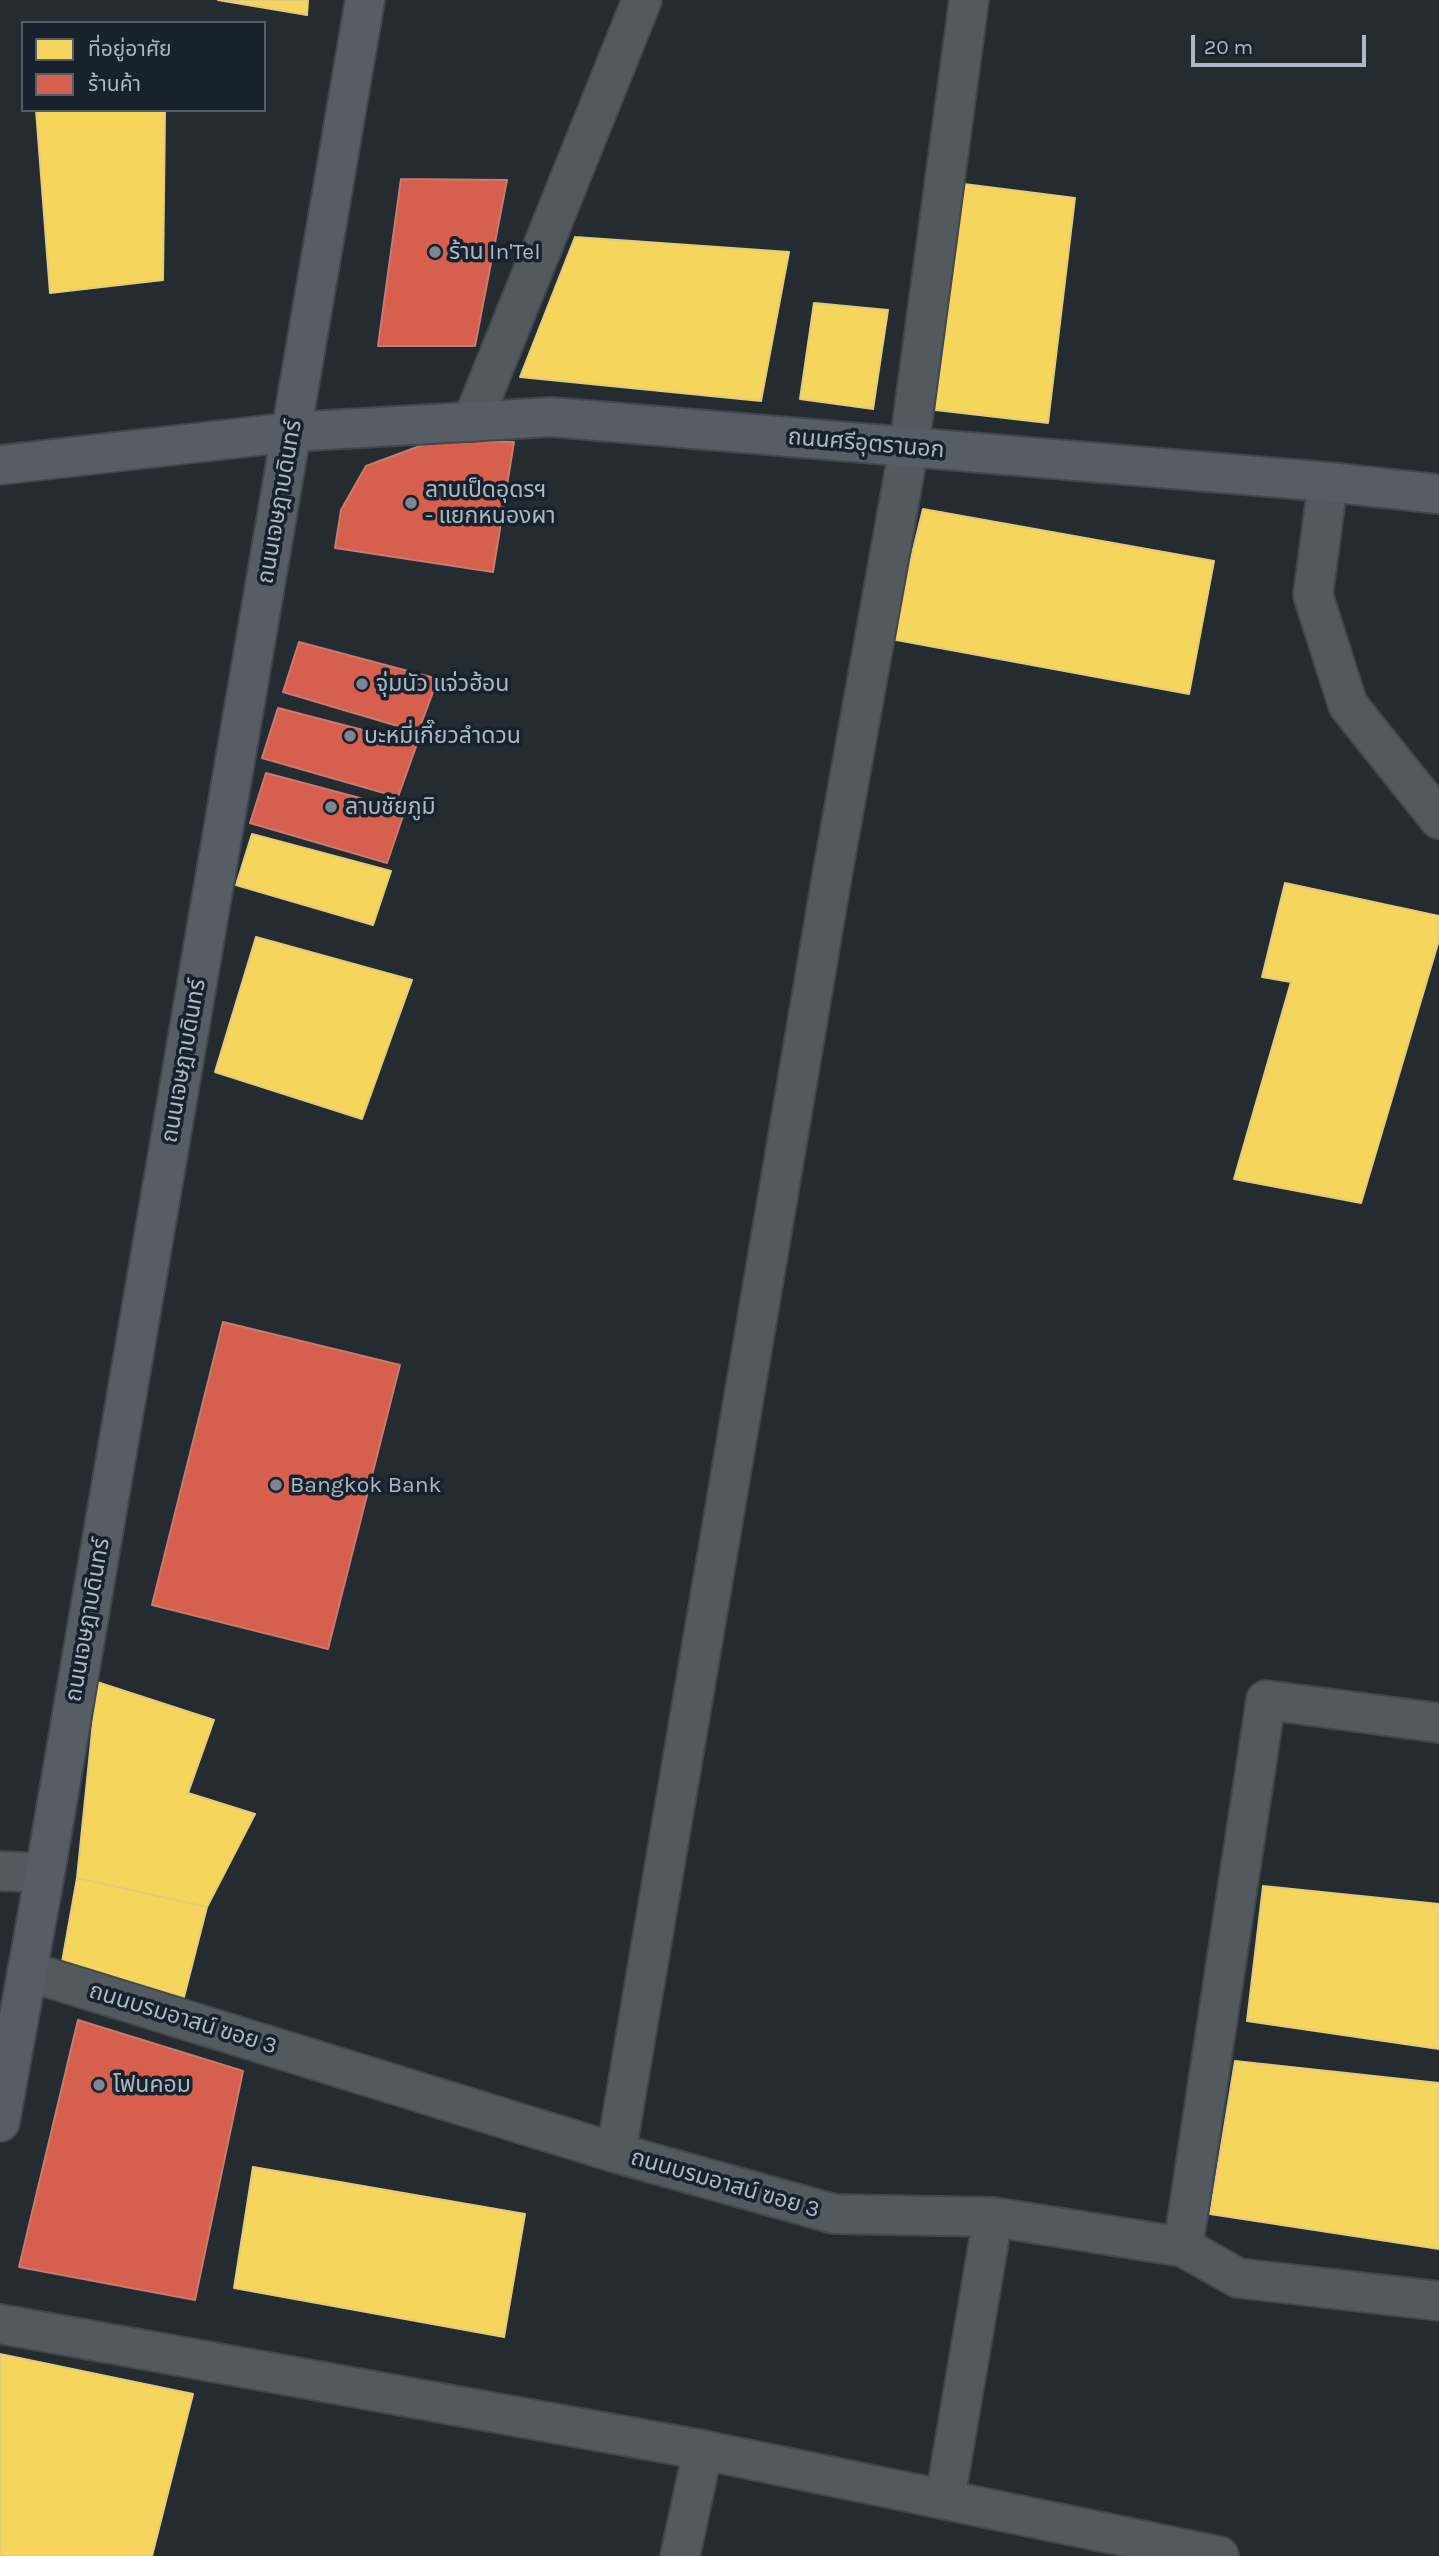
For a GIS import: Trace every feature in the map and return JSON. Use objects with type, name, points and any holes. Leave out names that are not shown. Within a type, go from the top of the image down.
[{"type":"street","name":"ถนนเจษฎาบดินทร์","points":[[0,2122],[45,1873],[365,0]]},
{"type":"street","points":[[472,422],[642,0]]},
{"type":"street","points":[[616,2152],[832,870],[909,447],[969,0]]},
{"type":"street","name":"ถนนศรีอุตรานอก","points":[[0,465],[292,432],[551,417],[1328,482],[1439,495]]},
{"type":"street","points":[[1328,482],[1313,595],[1348,705],[1439,819]]},
{"type":"street","points":[[1183,2247],[1266,1700],[1439,1723]]},
{"type":"street","points":[[0,1871],[45,1873]]},
{"type":"street","name":"ถนนบรมอาสน์ ฃอย 3","points":[[27,1971],[616,2152],[834,2214],[993,2217],[1183,2247],[1238,2278],[1439,2301]]},
{"type":"street","points":[[945,2499],[993,2217]]},
{"type":"street","points":[[0,2323],[702,2450],[1219,2556]]},
{"type":"street","points":[[680,2556],[702,2450]]},
{"type":"building: ที่อยู่อาศัย","points":[[218,0],[308,0],[307,15]]},
{"type":"building: ที่อยู่อาศัย","points":[[36,112],[165,112],[163,280],[50,293]]},
{"type":"building: ที่อยู่อาศัย","points":[[956,183],[1075,198],[1048,423],[927,409]]},
{"type":"building: ที่อยู่อาศัย","points":[[575,237],[789,252],[761,401],[520,377]]},
{"type":"building: ที่อยู่อาศัย","points":[[814,303],[888,310],[873,409],[800,399]]},
{"type":"building: ที่อยู่อาศัย","points":[[923,509],[1214,561],[1189,694],[891,639]]},
{"type":"building: ที่อยู่อาศัย","points":[[252,834],[391,871],[373,925],[236,885]]},
{"type":"building: ที่อยู่อาศัย","points":[[1285,883],[1439,916],[1439,940],[1361,1203],[1234,1179],[1291,982],[1262,977]]},
{"type":"building: ที่อยู่อาศัย","points":[[256,937],[412,980],[362,1119],[215,1072]]},
{"type":"building: ที่อยู่อาศัย","points":[[97,1682],[214,1720],[188,1793],[255,1814],[207,1907],[77,1878]]},
{"type":"building: ที่อยู่อาศัย","points":[[77,1878],[207,1907],[184,1997],[62,1962]]},
{"type":"building: ที่อยู่อาศัย","points":[[1263,1886],[1439,1904],[1439,2049],[1247,2021]]},
{"type":"building: ที่อยู่อาศัย","points":[[1235,2061],[1439,2083],[1439,2249],[1210,2214]]},
{"type":"building: ที่อยู่อาศัย","points":[[253,2167],[525,2214],[504,2337],[234,2288]]},
{"type":"building: ที่อยู่อาศัย","points":[[0,2354],[193,2394],[152,2556],[0,2556]]},
{"type":"building: ร้านค้า","points":[[401,179],[507,180],[475,346],[378,346]]},
{"type":"building: ร้านค้า","points":[[436,440],[514,442],[493,572],[335,548],[341,510],[366,466]]},
{"type":"building: ร้านค้า","points":[[299,642],[438,679],[418,732],[283,692]]},
{"type":"building: ร้านค้า","points":[[278,708],[417,744],[398,797],[262,758]]},
{"type":"building: ร้านค้า","points":[[266,773],[405,810],[387,863],[250,823]]},
{"type":"building: ร้านค้า","name":"Bangkok Bank","points":[[223,1322],[400,1365],[328,1649],[152,1605]]},
{"type":"building: ร้านค้า","points":[[78,2020],[243,2071],[195,2300],[19,2267]]},
{"type":"place","name":"ร้าน In'Tel","points":[[435,252]]},
{"type":"place","name":"ลาบเป็ดอุดรฯ - แยกหนองผา","points":[[411,503]]},
{"type":"place","name":"จุ่มนัว แจ่วฮ้อน","points":[[362,684]]},
{"type":"place","name":"บะหมี่เกี๊ยวลำดวน","points":[[350,736]]},
{"type":"place","name":"ลาบชัยภูมิ","points":[[331,807]]},
{"type":"place","name":"Bangkok Bank","points":[[276,1485]]},
{"type":"place","name":"โฟนคอม","points":[[99,2085]]}]
